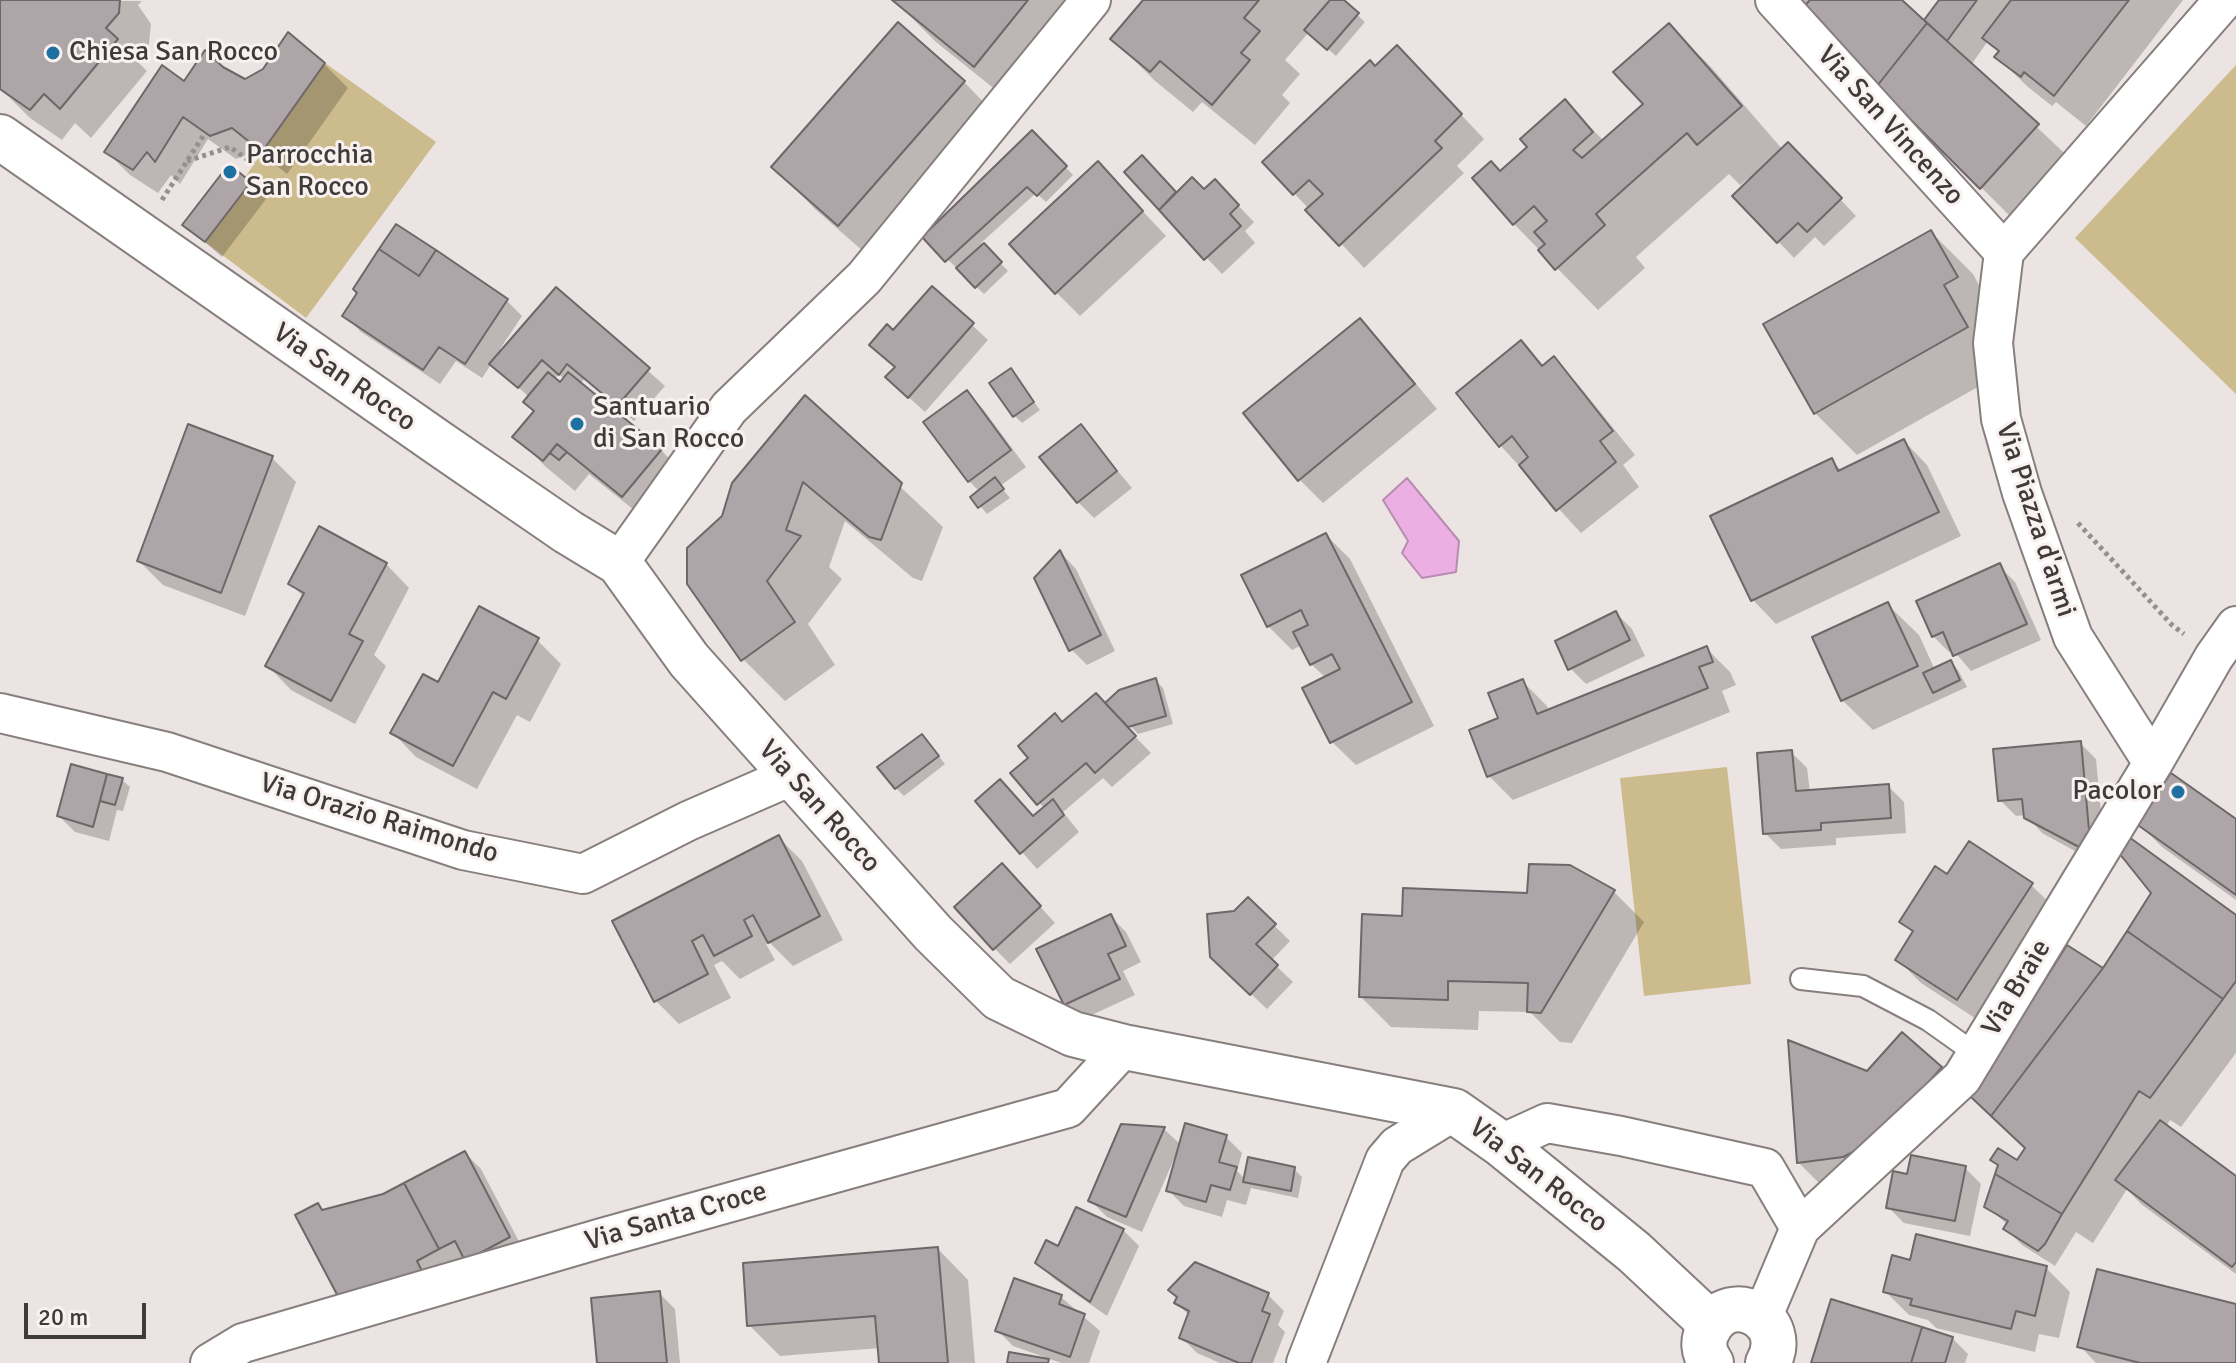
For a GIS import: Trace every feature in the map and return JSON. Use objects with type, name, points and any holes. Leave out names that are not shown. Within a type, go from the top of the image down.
[{"type":"street","points":[[619,563],[729,408],[864,278],[1091,0]]},
{"type":"street","name":"Via San Vincenzo","points":[[1775,0],[2004,252]]},
{"type":"street","points":[[2004,252],[2224,0]]},
{"type":"street","name":"Via San Rocco","points":[[0,137],[555,523],[619,563],[689,660],[933,933],[999,998],[1073,1034],[1124,1047],[1454,1111],[1501,1144],[1634,1252],[1711,1343]]},
{"type":"street","name":"Via Piazza d'armi","points":[[2004,252],[1993,343],[2001,419],[2022,493],[2073,637],[2153,763]]},
{"type":"street","name":"Via Braie","points":[[1762,1318],[1800,1228],[1962,1078],[2214,657],[2236,626]]},
{"type":"street","name":"Via Orazio Raimondo","points":[[0,713],[167,752],[463,850],[583,874],[688,821],[791,776]]},
{"type":"street","name":"Via Santa Croce","points":[[210,1363],[243,1343],[602,1238],[1068,1108],[1124,1047]]},
{"type":"street","points":[[1306,1363],[1385,1160],[1397,1146],[1454,1111]]},
{"type":"street","points":[[1501,1144],[1547,1123],[1765,1168],[1800,1228]]},
{"type":"street","points":[[1711,1343],[1724,1312],[1737,1309],[1751,1311],[1771,1328],[1774,1341],[1768,1363]]},
{"type":"lane","points":[[1801,979],[1863,986],[1928,1020],[1976,1054]]},
{"type":"path","points":[[139,234],[205,133]]},
{"type":"path","points":[[187,161],[230,147],[254,164]]},
{"type":"path","points":[[2071,516],[2172,625]]},
{"type":"shaded area","points":[[325,63],[436,142],[306,318],[205,242],[251,182],[245,177]]},
{"type":"shaded area","points":[[2236,65],[2236,394],[2075,238]]},
{"type":"shaded area","points":[[1407,478],[1459,541],[1456,572],[1422,578],[1402,553],[1408,541],[1383,500]]},
{"type":"shaded area","points":[[1727,767],[1751,984],[1644,996],[1620,778]]},
{"type":"building","name":"Chiesa San Rocco","points":[[0,0],[120,0],[119,13],[106,28],[118,39],[60,109],[44,94],[30,110],[0,89]]},
{"type":"building","points":[[892,0],[1028,0],[974,67]]},
{"type":"building","points":[[1143,0],[1259,0],[1244,18],[1260,31],[1241,53],[1250,60],[1212,105],[1160,61],[1150,72],[1110,39]]},
{"type":"building","points":[[1330,0],[1344,0],[1359,13],[1327,50],[1304,30]]},
{"type":"building","points":[[1810,0],[1902,0],[1927,23],[1877,86],[1801,10]]},
{"type":"building","points":[[1939,0],[1977,0],[1947,41],[1924,20]]},
{"type":"building","points":[[2011,0],[2129,0],[2054,96],[2024,72],[2021,77],[1994,57],[1999,51],[1982,38]]},
{"type":"building","points":[[898,22],[965,81],[838,226],[771,167]]},
{"type":"building","points":[[1669,23],[1742,106],[1697,145],[1687,133],[1596,214],[1605,225],[1555,270],[1538,250],[1545,244],[1534,232],[1547,221],[1534,206],[1513,225],[1472,178],[1491,161],[1500,171],[1527,147],[1520,139],[1565,99],[1593,132],[1573,150],[1582,158],[1643,104],[1613,72]]},
{"type":"building","points":[[1927,23],[2039,124],[1980,189],[1877,86]]},
{"type":"building","points":[[288,32],[325,63],[262,152],[232,128],[210,136],[183,117],[155,162],[147,152],[133,170],[104,152],[162,65],[184,81],[205,50],[223,67],[245,79],[263,69]]},
{"type":"building","points":[[1397,45],[1462,114],[1435,141],[1442,148],[1339,246],[1305,210],[1323,194],[1309,180],[1293,195],[1262,162],[1370,60],[1375,66]]},
{"type":"building","points":[[1032,130],[1067,166],[1037,196],[1027,187],[945,262],[922,237]]},
{"type":"building","points":[[1788,142],[1842,198],[1807,232],[1798,223],[1777,243],[1732,196]]},
{"type":"building","points":[[1142,155],[1176,192],[1159,210],[1124,172]]},
{"type":"building","points":[[1098,161],[1143,211],[1055,294],[1009,244]]},
{"type":"building","points":[[229,164],[251,182],[205,242],[182,225]]},
{"type":"building","points":[[1192,177],[1204,189],[1215,179],[1239,205],[1230,214],[1241,226],[1204,260],[1159,210]]},
{"type":"building","points":[[396,224],[436,250],[419,276],[379,249]]},
{"type":"building","points":[[1931,230],[1958,277],[1944,285],[1968,327],[1814,414],[1763,324]]},
{"type":"building","points":[[984,243],[1002,262],[975,288],[956,268]]},
{"type":"building","points":[[379,249],[419,276],[436,250],[508,299],[465,364],[439,347],[423,370],[342,316],[357,293],[353,289]]},
{"type":"building","points":[[932,286],[974,323],[908,398],[885,377],[895,367],[869,345],[887,324],[893,330]]},
{"type":"building","points":[[556,287],[650,368],[617,406],[567,364],[559,375],[542,360],[518,388],[489,364]]},
{"type":"building","points":[[1360,318],[1415,384],[1298,481],[1243,413]]},
{"type":"building","points":[[1521,340],[1542,366],[1554,356],[1613,431],[1600,441],[1616,462],[1556,511],[1519,465],[1528,457],[1512,436],[1499,447],[1456,393]]},
{"type":"building","points":[[1011,368],[1034,402],[1013,417],[989,383]]},
{"type":"building","name":"Santuario di San Rocco","points":[[548,372],[560,382],[568,372],[662,449],[622,497],[557,444],[543,461],[512,437],[534,411],[523,402]]},
{"type":"building","points":[[967,390],[1011,450],[968,482],[923,422]]},
{"type":"building","points":[[805,395],[902,483],[881,540],[869,537],[803,482],[786,530],[801,536],[767,581],[795,622],[741,661],[687,584],[687,548],[722,516],[732,483]]},
{"type":"building","points":[[188,424],[273,456],[221,593],[137,561]]},
{"type":"building","points":[[1081,424],[1117,471],[1077,503],[1039,457]]},
{"type":"building","points":[[1904,439],[1939,512],[1751,601],[1710,516],[1832,458],[1838,471]]},
{"type":"building","points":[[557,444],[567,452],[559,460],[550,453]]},
{"type":"building","points":[[995,477],[1004,489],[978,508],[970,497]]},
{"type":"building","points":[[319,526],[387,563],[349,634],[363,641],[331,701],[265,666],[304,593],[288,584]]},
{"type":"building","points":[[1326,533],[1412,702],[1330,743],[1302,688],[1340,669],[1332,654],[1310,665],[1293,632],[1308,625],[1301,610],[1267,627],[1241,575]]},
{"type":"building","points":[[1060,550],[1101,635],[1069,651],[1034,578]]},
{"type":"building","points":[[2000,563],[2027,624],[1953,656],[1943,632],[1932,637],[1916,601]]},
{"type":"building","points":[[1888,602],[1918,666],[1841,701],[1812,637]]},
{"type":"building","points":[[479,606],[539,638],[506,699],[493,692],[453,766],[390,733],[423,674],[438,682]]},
{"type":"building","points":[[1616,611],[1630,640],[1568,670],[1555,641]]},
{"type":"building","points":[[1707,646],[1713,662],[1699,667],[1708,688],[1487,777],[1469,730],[1498,718],[1488,693],[1523,679],[1537,714]]},
{"type":"building","points":[[1951,660],[1960,680],[1933,693],[1923,673]]},
{"type":"building","points":[[1156,678],[1166,716],[1128,727],[1105,703],[1119,690]]},
{"type":"building","points":[[1096,693],[1136,736],[1095,773],[1086,763],[1037,805],[1010,773],[1028,758],[1018,746],[1055,713],[1062,722]]},
{"type":"building","points":[[922,734],[939,756],[895,789],[877,767]]},
{"type":"building","points":[[2081,741],[2089,830],[2079,847],[2024,818],[2022,799],[1998,801],[1993,749]]},
{"type":"building","points":[[1792,750],[1796,791],[1889,784],[1891,818],[1821,823],[1821,830],[1763,834],[1757,753]]},
{"type":"building","points":[[71,764],[107,774],[93,827],[57,816]]},
{"type":"building","points":[[2171,773],[2236,819],[2236,895],[2135,823]]},
{"type":"building","points":[[107,774],[123,778],[115,805],[100,801]]},
{"type":"building","points":[[1000,779],[1033,816],[1053,799],[1064,815],[1020,854],[975,801]]},
{"type":"building","points":[[779,835],[820,916],[768,943],[753,915],[744,920],[752,936],[714,956],[703,935],[692,941],[708,974],[654,1002],[612,921]]},
{"type":"building","points":[[2129,837],[2236,915],[2236,981],[2223,999],[2127,931],[2151,893],[2119,853]]},
{"type":"building","points":[[1969,841],[2033,883],[1957,1000],[1895,960],[1913,931],[1899,922],[1935,866],[1947,874]]},
{"type":"building","points":[[1002,863],[1041,906],[993,950],[954,907]]},
{"type":"building","points":[[1529,864],[1570,865],[1615,890],[1541,1013],[1527,1012],[1528,983],[1448,981],[1448,1000],[1359,997],[1362,914],[1402,916],[1403,888],[1527,893]]},
{"type":"building","points":[[1248,897],[1276,924],[1256,944],[1278,965],[1250,995],[1210,957],[1207,914],[1234,911]]},
{"type":"building","points":[[1111,914],[1126,946],[1108,954],[1120,979],[1064,1005],[1036,949]]},
{"type":"building","points":[[2127,931],[2223,999],[2150,1098],[2139,1091],[2062,1214],[1995,1174],[1998,1165],[1990,1160],[1998,1148],[2017,1160],[2025,1148],[1991,1116],[2103,968]]},
{"type":"building","points":[[2067,945],[2103,968],[1991,1116],[1971,1097]]},
{"type":"building","points":[[1902,1032],[1942,1067],[1877,1140],[1843,1157],[1797,1163],[1788,1040],[1867,1071]]},
{"type":"building","points":[[2160,1120],[2236,1176],[2236,1262],[2232,1267],[2115,1180]]},
{"type":"building","points":[[1185,1123],[1227,1135],[1219,1162],[1237,1167],[1230,1190],[1211,1185],[1206,1202],[1166,1191]]},
{"type":"building","points":[[1121,1124],[1165,1127],[1126,1217],[1088,1201]]},
{"type":"building","points":[[465,1151],[510,1237],[465,1261],[455,1241],[439,1249],[404,1183]]},
{"type":"building","points":[[1911,1155],[1966,1166],[1955,1221],[1886,1208],[1893,1171],[1907,1174]]},
{"type":"building","points":[[1248,1157],[1295,1167],[1291,1191],[1243,1182]]},
{"type":"building","points":[[1995,1174],[2062,1214],[2038,1251],[2003,1229],[2008,1221],[1984,1207]]},
{"type":"building","points":[[404,1183],[439,1249],[417,1261],[426,1279],[341,1302],[295,1215],[318,1203],[322,1210],[383,1194]]},
{"type":"building","points":[[1076,1207],[1124,1229],[1090,1302],[1035,1263],[1046,1240],[1058,1246]]},
{"type":"building","points":[[1916,1234],[2047,1266],[2035,1316],[2016,1311],[2011,1329],[1910,1305],[1912,1299],[1883,1292],[1892,1255],[1910,1260]]},
{"type":"building","points":[[938,1247],[948,1363],[879,1363],[875,1316],[747,1326],[743,1263]]},
{"type":"building","points":[[1195,1262],[1269,1293],[1262,1311],[1270,1314],[1251,1363],[1239,1363],[1179,1338],[1189,1311],[1174,1303],[1177,1297],[1168,1290]]},
{"type":"building","points":[[2097,1269],[2236,1304],[2236,1363],[2140,1363],[2077,1347]]},
{"type":"building","points":[[1014,1278],[1062,1295],[1059,1304],[1085,1314],[1070,1357],[995,1331]]},
{"type":"building","points":[[660,1291],[667,1363],[597,1363],[591,1298]]},
{"type":"building","points":[[1831,1299],[1922,1327],[1911,1363],[1811,1363]]},
{"type":"building","points":[[1922,1327],[1953,1337],[1945,1363],[1911,1363]]},
{"type":"building","points":[[1009,1352],[1049,1359],[1048,1363],[1007,1363]]},
{"type":"place","name":"Chiesa San Rocco","points":[[53,53]]},
{"type":"place","name":"Parrocchia San Rocco","points":[[230,172]]},
{"type":"place","name":"Santuario di San Rocco","points":[[577,424]]},
{"type":"place","name":"Pacolor","points":[[2178,792]]}]
